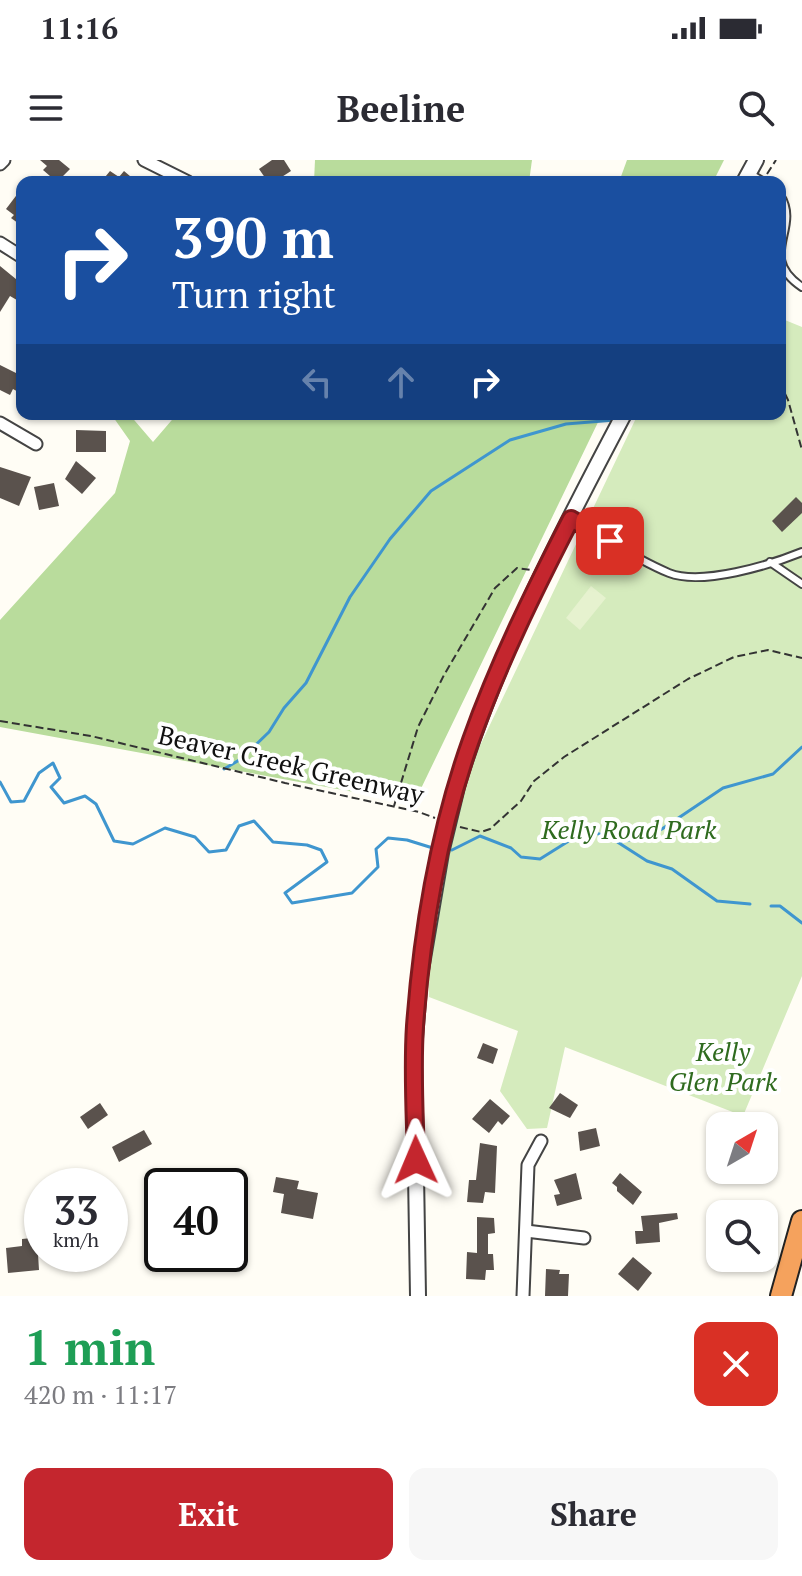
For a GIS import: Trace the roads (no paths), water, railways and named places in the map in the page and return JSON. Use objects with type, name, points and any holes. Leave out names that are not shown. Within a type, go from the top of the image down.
[{"type":"highway","points":[[781,1296],[802,1221]]},
{"type":"street","points":[[144,160],[176,176]]},
{"type":"street","points":[[418,1296],[414,1051],[420,976],[441,853],[458,783],[492,685],[544,572],[621,420]]},
{"type":"street","points":[[0,423],[36,444]]},
{"type":"street","points":[[523,1296],[528,1165],[541,1141]]},
{"type":"street","points":[[526,1231],[584,1238]]},
{"type":"lane","points":[[786,205],[789,210],[786,227]]},
{"type":"lane","points":[[786,272],[802,287]]},
{"type":"lane","points":[[571,519],[672,574],[705,577],[802,552]]},
{"type":"lane","points":[[770,562],[802,584]]},
{"type":"waterway","points":[[224,769],[241,759],[269,732],[284,708],[306,683],[350,597],[390,539],[431,491],[510,440],[566,424],[615,420]]},
{"type":"waterway","points":[[619,842],[648,836],[662,829],[723,788],[773,774],[802,747]]},
{"type":"waterway","points":[[0,782],[11,802],[24,801],[39,773],[53,763],[60,778],[51,787],[64,803],[85,796],[96,804],[114,841],[133,844],[165,828],[195,837],[209,852],[226,850],[239,826],[254,821],[273,842],[307,845],[321,850],[327,862],[285,893],[292,903],[352,893],[378,867],[376,849],[388,838],[436,849]]},
{"type":"waterway","points":[[452,850],[480,836],[511,848],[521,857],[540,859],[590,832],[608,836],[647,861],[672,869],[717,901],[750,904]]},
{"type":"waterway","points":[[771,906],[780,906],[802,923]]},
{"type":"park label","name":"Kelly Road Park","points":[[629,830]]},
{"type":"park label","name":"Kelly Glen Park","points":[[723,1067]]}]
